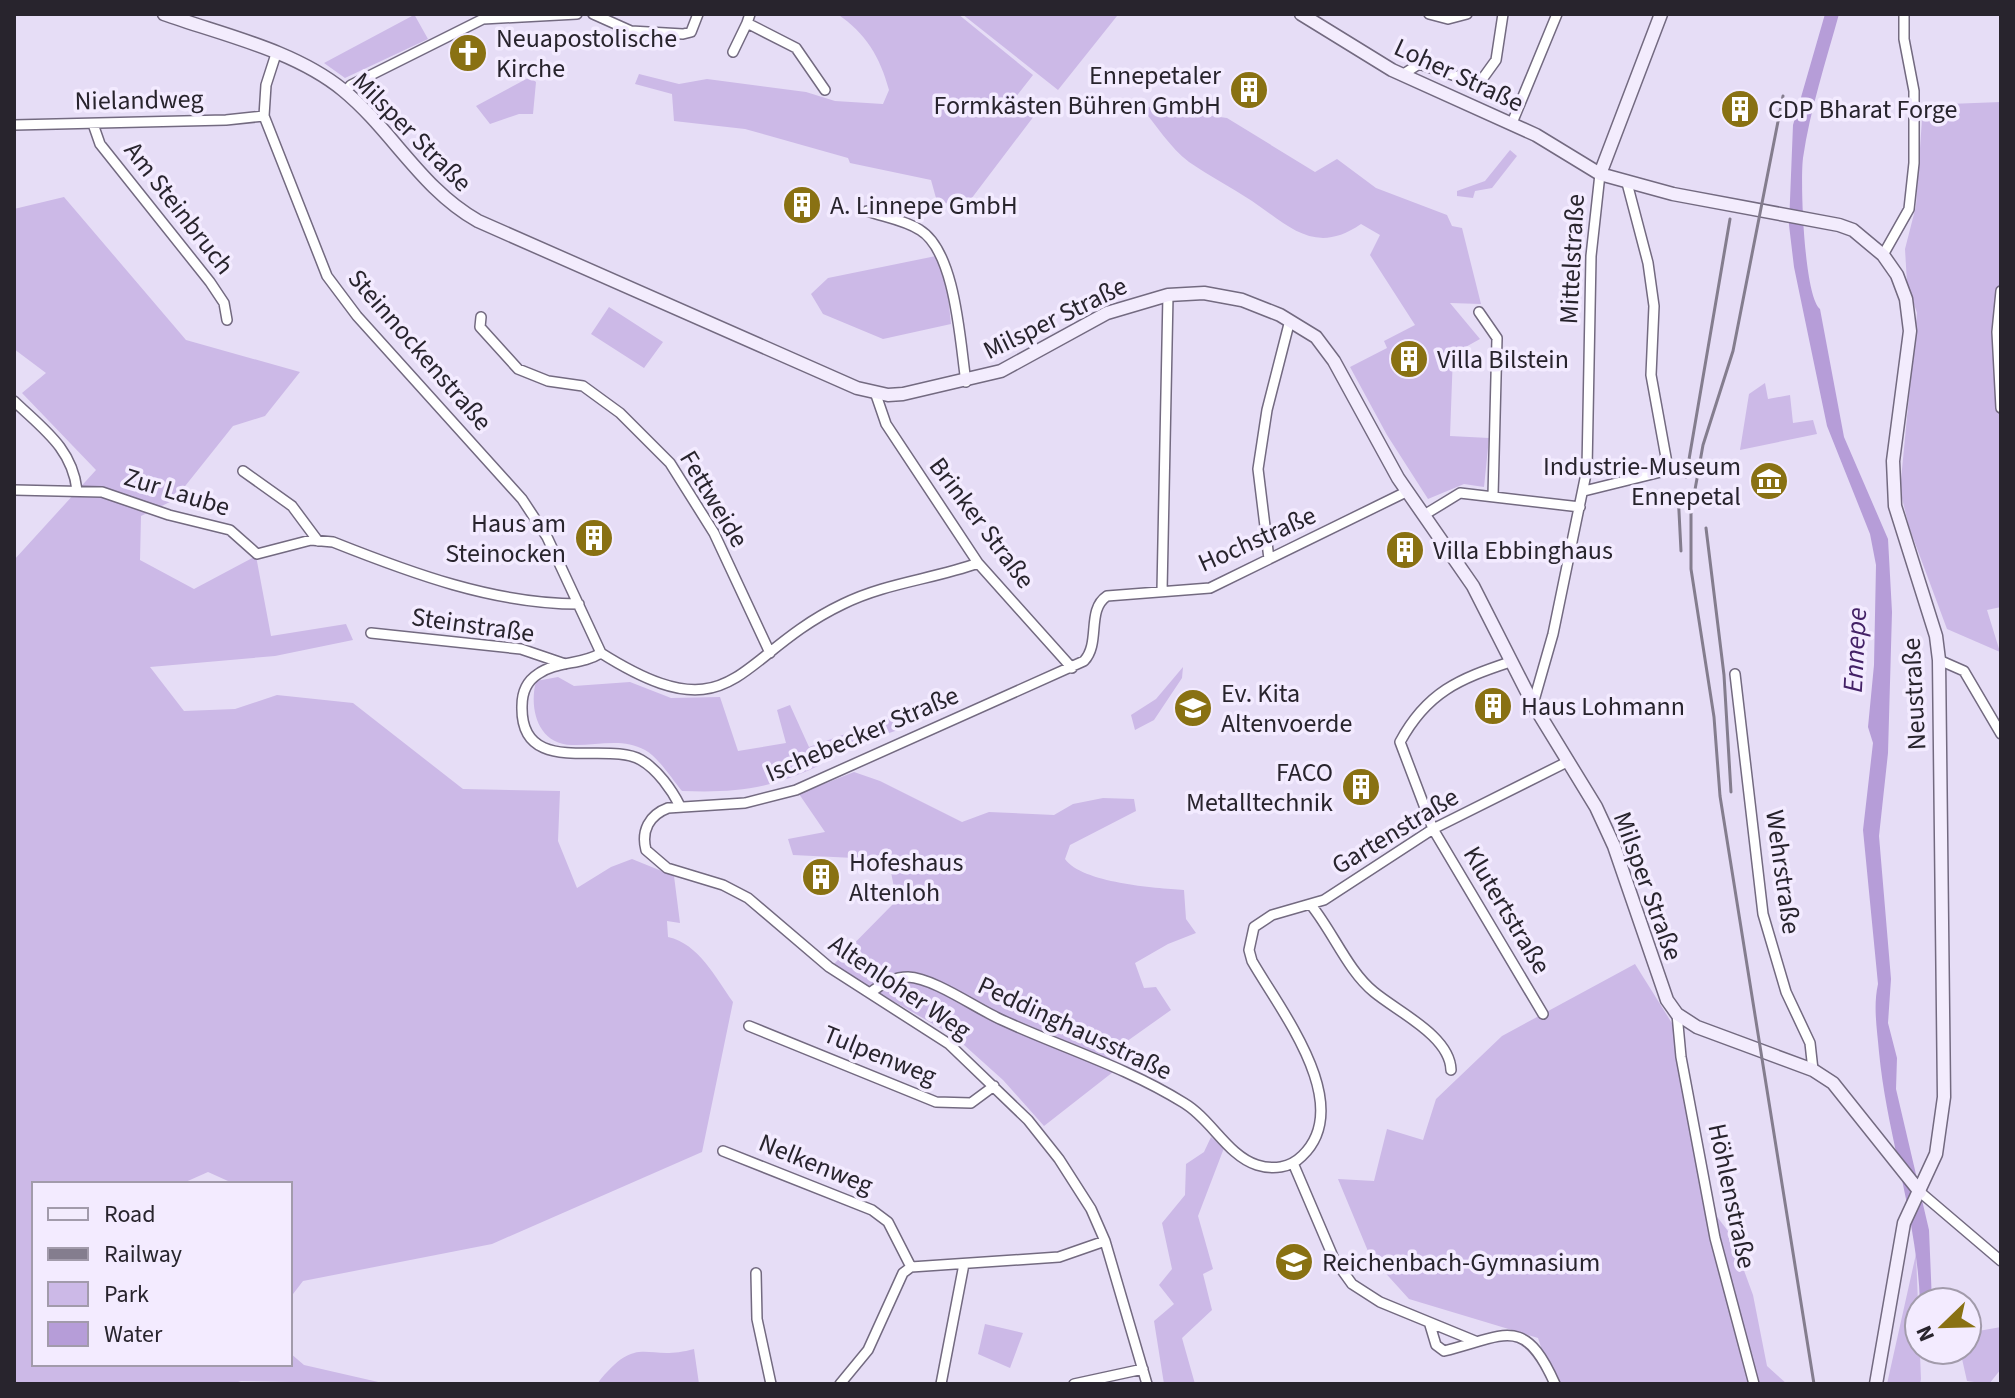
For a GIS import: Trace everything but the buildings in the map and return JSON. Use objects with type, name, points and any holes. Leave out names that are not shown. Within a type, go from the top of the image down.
[{"type":"street","name":"Milsper Straße","points":[[164,14],[317,72],[345,92],[423,178],[458,211],[875,392],[903,394],[966,382],[1014,366],[1107,313],[1168,295],[1224,295],[1305,328],[1325,348],[1408,491],[1493,620],[1510,662],[1569,761],[1614,846],[1659,983],[1677,1014]]},
{"type":"street","points":[[345,92],[351,85],[483,16],[577,14]]},
{"type":"street","points":[[593,14],[631,31],[683,34],[691,32],[698,14]]},
{"type":"street","name":"Loher Straße","points":[[1301,14],[1402,75],[1512,123],[1600,174]]},
{"type":"street","points":[[1435,15],[1448,19],[1467,14]]},
{"type":"street","points":[[1402,75],[1419,64],[1471,81],[1483,78],[1496,60],[1503,14]]},
{"type":"street","points":[[1512,123],[1557,14]]},
{"type":"street","name":"Mittelstraße","points":[[1533,704],[1553,634],[1584,491],[1590,423],[1593,220],[1600,174],[1661,14]]},
{"type":"street","points":[[1883,255],[1909,209],[1914,163],[1914,91],[1904,39],[1904,14]]},
{"type":"street","points":[[733,52],[748,19],[796,48],[825,90]]},
{"type":"street","name":"Steinnockenstraße","points":[[276,54],[266,85],[264,116],[333,286],[522,499],[547,537],[601,653]]},
{"type":"street","name":"Nielandweg","points":[[14,125],[264,116]]},
{"type":"street","name":"Am Steinbruch","points":[[93,124],[100,144],[210,282],[224,303],[227,320]]},
{"type":"street","name":"Neustraße","points":[[1600,174],[1627,183],[1809,218],[1853,230],[1883,255],[1897,275],[1906,299],[1910,331],[1893,461],[1895,506],[1929,614],[1939,660],[1944,1097],[1936,1154],[1906,1218],[1876,1384]]},
{"type":"street","points":[[1584,491],[1665,471],[1667,463],[1651,375],[1654,306],[1648,263],[1627,183]]},
{"type":"street","points":[[867,211],[923,231],[937,249],[948,272],[966,382]]},
{"type":"street","points":[[2001,291],[1997,332],[2001,408]]},
{"type":"street","points":[[1162,591],[1168,295]]},
{"type":"street","points":[[1479,312],[1497,338],[1493,496]]},
{"type":"street","name":"Fettweide","points":[[481,317],[480,327],[518,369],[548,381],[583,386],[620,413],[670,463],[714,533],[770,653]]},
{"type":"street","points":[[1269,559],[1258,469],[1264,422],[1290,320]]},
{"type":"street","name":"Brinker Straße","points":[[875,392],[886,424],[899,446],[978,563],[1072,668]]},
{"type":"street","points":[[14,401],[60,444],[74,467],[77,490]]},
{"type":"street","name":"Zur Laube","points":[[243,471],[292,506],[318,541]]},
{"type":"street","name":"Zur Laube","points":[[14,490],[102,492],[169,515],[230,530],[257,554],[318,541],[333,542],[469,590],[549,604],[579,604]]},
{"type":"street","name":"Hochstraße","points":[[1072,668],[1091,654],[1101,600],[1114,594],[1210,588],[1408,491]]},
{"type":"street","points":[[1424,515],[1460,493],[1580,507]]},
{"type":"street","points":[[680,806],[652,768],[638,758],[559,753],[534,738],[523,717],[527,685],[546,669],[568,666],[601,653],[664,687],[690,691],[718,688],[747,672],[800,627],[844,603],[978,563]]},
{"type":"street","name":"Steinstraße","points":[[371,633],[521,649],[568,666]]},
{"type":"street","points":[[1939,660],[1964,671],[2001,734]]},
{"type":"street","name":"Klutertstraße","points":[[1510,662],[1471,675],[1435,694],[1400,742],[1433,829],[1543,1014]]},
{"type":"street","name":"Ischebecker Straße","points":[[646,850],[645,832],[650,820],[660,811],[680,806],[745,803],[796,790],[1072,668]]},
{"type":"street","name":"Wehrstraße","points":[[1735,674],[1763,914],[1786,992],[1810,1043],[1813,1070]]},
{"type":"street","name":"Gartenstraße","points":[[1293,1163],[1309,1150],[1317,1134],[1322,1098],[1312,1068],[1252,961],[1250,940],[1260,920],[1311,905],[1433,829],[1569,761]]},
{"type":"street","name":"Altenloher Weg","points":[[646,850],[667,868],[723,885],[748,898],[829,967],[949,1044],[994,1086],[1059,1159],[1091,1209],[1105,1241],[1147,1384]]},
{"type":"street","points":[[1311,905],[1363,982],[1438,1044],[1451,1058],[1451,1070]]},
{"type":"street","name":"Peddinghausstraße","points":[[870,993],[897,978],[922,981],[1003,1021],[1140,1078],[1197,1111],[1251,1163],[1269,1168],[1293,1163]]},
{"type":"street","points":[[1677,1014],[1697,1027],[1813,1070],[1833,1083],[1920,1192],[2001,1261]]},
{"type":"street","name":"Höhlenstraße","points":[[1677,1014],[1681,1057],[1715,1238],[1754,1384]]},
{"type":"street","name":"Tulpenweg","points":[[749,1026],[936,1102],[971,1103],[994,1086]]},
{"type":"street","name":"Nelkenweg","points":[[723,1151],[872,1210],[888,1222],[911,1267]]},
{"type":"street","points":[[1293,1163],[1343,1275],[1380,1302],[1475,1341]]},
{"type":"street","points":[[840,1384],[868,1350],[903,1273],[911,1267],[1059,1257],[1105,1241]]},
{"type":"street","points":[[941,1384],[964,1264]]},
{"type":"street","points":[[756,1273],[757,1319],[771,1384]]},
{"type":"street","points":[[1430,1325],[1439,1350],[1444,1351],[1500,1336],[1527,1339],[1537,1348],[1555,1384]]},
{"type":"street","points":[[1074,1384],[1109,1380],[1143,1369]]},
{"type":"green space","points":[[398,14],[414,14],[428,39],[345,78],[324,63],[412,16]]},
{"type":"green space","points":[[837,14],[958,14],[1033,75],[1015,98],[1034,116],[962,211],[936,198],[931,180],[850,163],[848,158],[745,129],[674,121],[672,94],[635,84],[639,74],[679,84],[707,79],[806,92],[835,101],[883,104],[889,90],[876,56],[856,29]]},
{"type":"green space","points":[[962,14],[1115,14],[1117,16],[1058,90]]},
{"type":"green space","points":[[530,77],[536,82],[533,114],[519,114],[490,124],[476,106]]},
{"type":"green space","points":[[2001,102],[2001,607],[1987,610],[2000,652],[1947,629],[1909,527],[1900,490],[1917,313],[1907,283],[1905,249],[1916,206],[1923,105]]},
{"type":"green space","points":[[1140,106],[1227,118],[1315,172],[1337,159],[1376,188],[1447,215],[1452,226],[1462,228],[1481,304],[1450,303],[1480,339],[1453,354],[1450,436],[1489,438],[1484,487],[1464,484],[1428,499],[1387,435],[1350,367],[1387,348],[1384,341],[1415,325],[1370,255],[1380,235],[1361,224],[1330,237],[1303,234],[1291,228],[1189,162],[1169,143]]},
{"type":"green space","points":[[1510,150],[1517,156],[1492,188],[1475,191],[1473,198],[1457,196],[1457,191],[1485,181]]},
{"type":"green space","points":[[64,197],[186,340],[300,372],[265,416],[233,426],[174,500],[141,516],[140,560],[194,589],[256,556],[271,636],[346,624],[353,640],[275,656],[150,667],[184,711],[235,709],[277,695],[353,703],[463,789],[560,791],[558,841],[577,888],[611,867],[632,859],[674,876],[680,923],[667,921],[668,937],[697,954],[733,1002],[702,1152],[492,1244],[303,1281],[293,1294],[292,1306],[292,1182],[227,1182],[208,1172],[186,1182],[32,1182],[32,1366],[292,1366],[292,1355],[304,1365],[387,1384],[241,1381],[232,1384],[14,1384],[14,560],[96,470],[22,393],[46,373],[14,349],[14,209]]},
{"type":"green space","points":[[936,256],[946,277],[951,324],[883,339],[823,314],[811,294],[828,278]]},
{"type":"green space","points":[[609,307],[663,342],[644,368],[591,334]]},
{"type":"green space","points":[[1765,383],[1768,399],[1790,395],[1793,423],[1813,420],[1817,434],[1740,450],[1749,394]]},
{"type":"green space","points":[[1183,667],[1182,678],[1154,720],[1135,730],[1131,715],[1156,699]]},
{"type":"green space","points":[[558,677],[574,686],[630,682],[671,698],[720,697],[738,751],[786,743],[777,710],[790,705],[809,747],[893,717],[898,730],[818,757],[820,765],[769,784],[736,790],[682,791],[655,758],[636,746],[618,743],[572,745],[560,743],[543,731],[535,713],[536,681]]},
{"type":"green space","points":[[854,772],[880,781],[962,822],[989,812],[1054,815],[1073,804],[1103,798],[1134,799],[1136,811],[1070,845],[1065,859],[1074,867],[1102,879],[1184,890],[1186,919],[1196,933],[1168,944],[1135,963],[1144,988],[1156,987],[1171,1010],[1109,1054],[1113,1072],[1044,1126],[1003,1080],[954,1036],[832,966],[893,904],[895,893],[891,872],[854,858],[793,855],[788,839],[825,832],[799,794]]},
{"type":"green space","points":[[1635,964],[1675,1028],[1708,1205],[1731,1235],[1753,1295],[1767,1366],[1787,1384],[1553,1384],[1538,1338],[1409,1299],[1370,1256],[1338,1179],[1374,1181],[1387,1129],[1423,1140],[1436,1099],[1502,1036]]},
{"type":"green space","points":[[1211,1137],[1224,1148],[1198,1216],[1213,1269],[1203,1274],[1212,1310],[1182,1338],[1195,1384],[1164,1384],[1154,1321],[1174,1304],[1159,1285],[1172,1269],[1162,1223],[1185,1195],[1186,1164],[1204,1152]]},
{"type":"green space","points":[[1916,1254],[1917,1286],[1909,1286]]},
{"type":"green space","points":[[1903,1312],[1903,1366],[1920,1366],[1920,1384],[1887,1384]]},
{"type":"green space","points":[[985,1324],[1023,1333],[1010,1368],[978,1354]]},
{"type":"green space","points":[[2001,1327],[2001,1369],[1989,1384],[1967,1381],[1964,1366],[1983,1366],[1983,1330]]},
{"type":"green space","points":[[694,1349],[699,1384],[597,1384],[611,1368],[633,1353]]},
{"type":"water","points":[[1825,14],[1839,14],[1814,104],[1803,158],[1804,238],[1810,283],[1820,309],[1844,437],[1888,539],[1892,612],[1888,753],[1879,836],[1891,979],[1888,1023],[1897,1058],[1896,1089],[1929,1230],[1931,1286],[1919,1286],[1908,1208],[1888,1115],[1876,1026],[1878,984],[1863,830],[1873,743],[1868,727],[1874,665],[1876,565],[1870,534],[1827,426],[1794,267],[1789,225],[1793,125]]},
{"type":"railway","points":[[1783,96],[1733,351],[1703,445],[1691,512],[1691,569],[1714,717],[1720,796],[1814,1384]]},
{"type":"railway","points":[[1686,477],[1730,219]]},
{"type":"railway","points":[[1678,492],[1681,551]]},
{"type":"railway","points":[[1706,528],[1724,675],[1731,792]]},
{"type":"place","name":"Neuapostolische Kirche","points":[[468,53]]},
{"type":"place","name":"Ennepetaler Formkästen Bühren GmbH","points":[[1249,90]]},
{"type":"place","name":"CDP Bharat Forge","points":[[1740,109]]},
{"type":"place","name":"A. Linnepe GmbH","points":[[802,205]]},
{"type":"place","name":"Villa Bilstein","points":[[1409,359]]},
{"type":"place","name":"Industrie-Museum Ennepetal","points":[[1769,481]]},
{"type":"place","name":"Haus am Steinocken","points":[[594,538]]},
{"type":"place","name":"Villa Ebbinghaus","points":[[1405,550]]},
{"type":"place","name":"Haus Lohmann","points":[[1493,706]]},
{"type":"place","name":"Ev. Kita Altenvoerde","points":[[1193,708]]},
{"type":"place","name":"FACO Metalltechnik","points":[[1361,787]]},
{"type":"place","name":"Hofeshaus Altenloh","points":[[821,877]]},
{"type":"place","name":"Reichenbach-Gymnasium","points":[[1294,1262]]},
{"type":"water label","name":"Ennepe","points":[[1855,650]]}]
